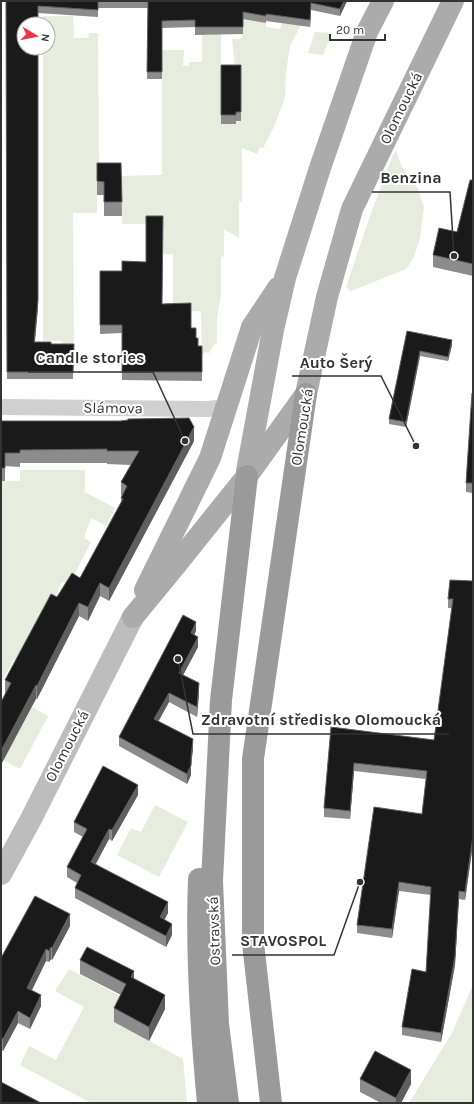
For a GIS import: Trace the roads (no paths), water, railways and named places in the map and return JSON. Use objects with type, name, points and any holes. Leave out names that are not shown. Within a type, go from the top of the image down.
[{"type":"highway","name":"Olomoucká","points":[[270,1103],[253,943],[254,759],[306,394]]},
{"type":"highway","points":[[208,1103],[202,1042],[198,915],[201,844],[218,758],[220,700],[246,476]]},
{"type":"highway","name":"Ostravská","points":[[218,758],[212,881],[218,1024],[228,1103]]},
{"type":"main road","name":"Olomoucká","points":[[306,394],[327,297],[352,209],[453,1]]},
{"type":"main road","points":[[246,476],[273,330],[285,278],[320,168],[367,32],[379,5]]},
{"type":"main road","points":[[132,617],[210,458],[252,328],[285,278]]},
{"type":"main road","points":[[132,617],[176,566],[246,476],[306,394]]},
{"type":"main road","name":"Olomoucká","points":[[1,874],[31,818],[132,617]]},
{"type":"street","name":"Slámova","points":[[1,407],[208,409],[226,407]]},
{"type":"place","name":"Benzina","points":[[454,256]]},
{"type":"place","name":"Candle stories","points":[[185,441]]},
{"type":"place","name":"Auto Šerý","points":[[416,446]]},
{"type":"place","name":"Zdravotní středisko Olomoucká","points":[[178,659]]},
{"type":"place","name":"STAVOSPOL","points":[[360,882]]}]
